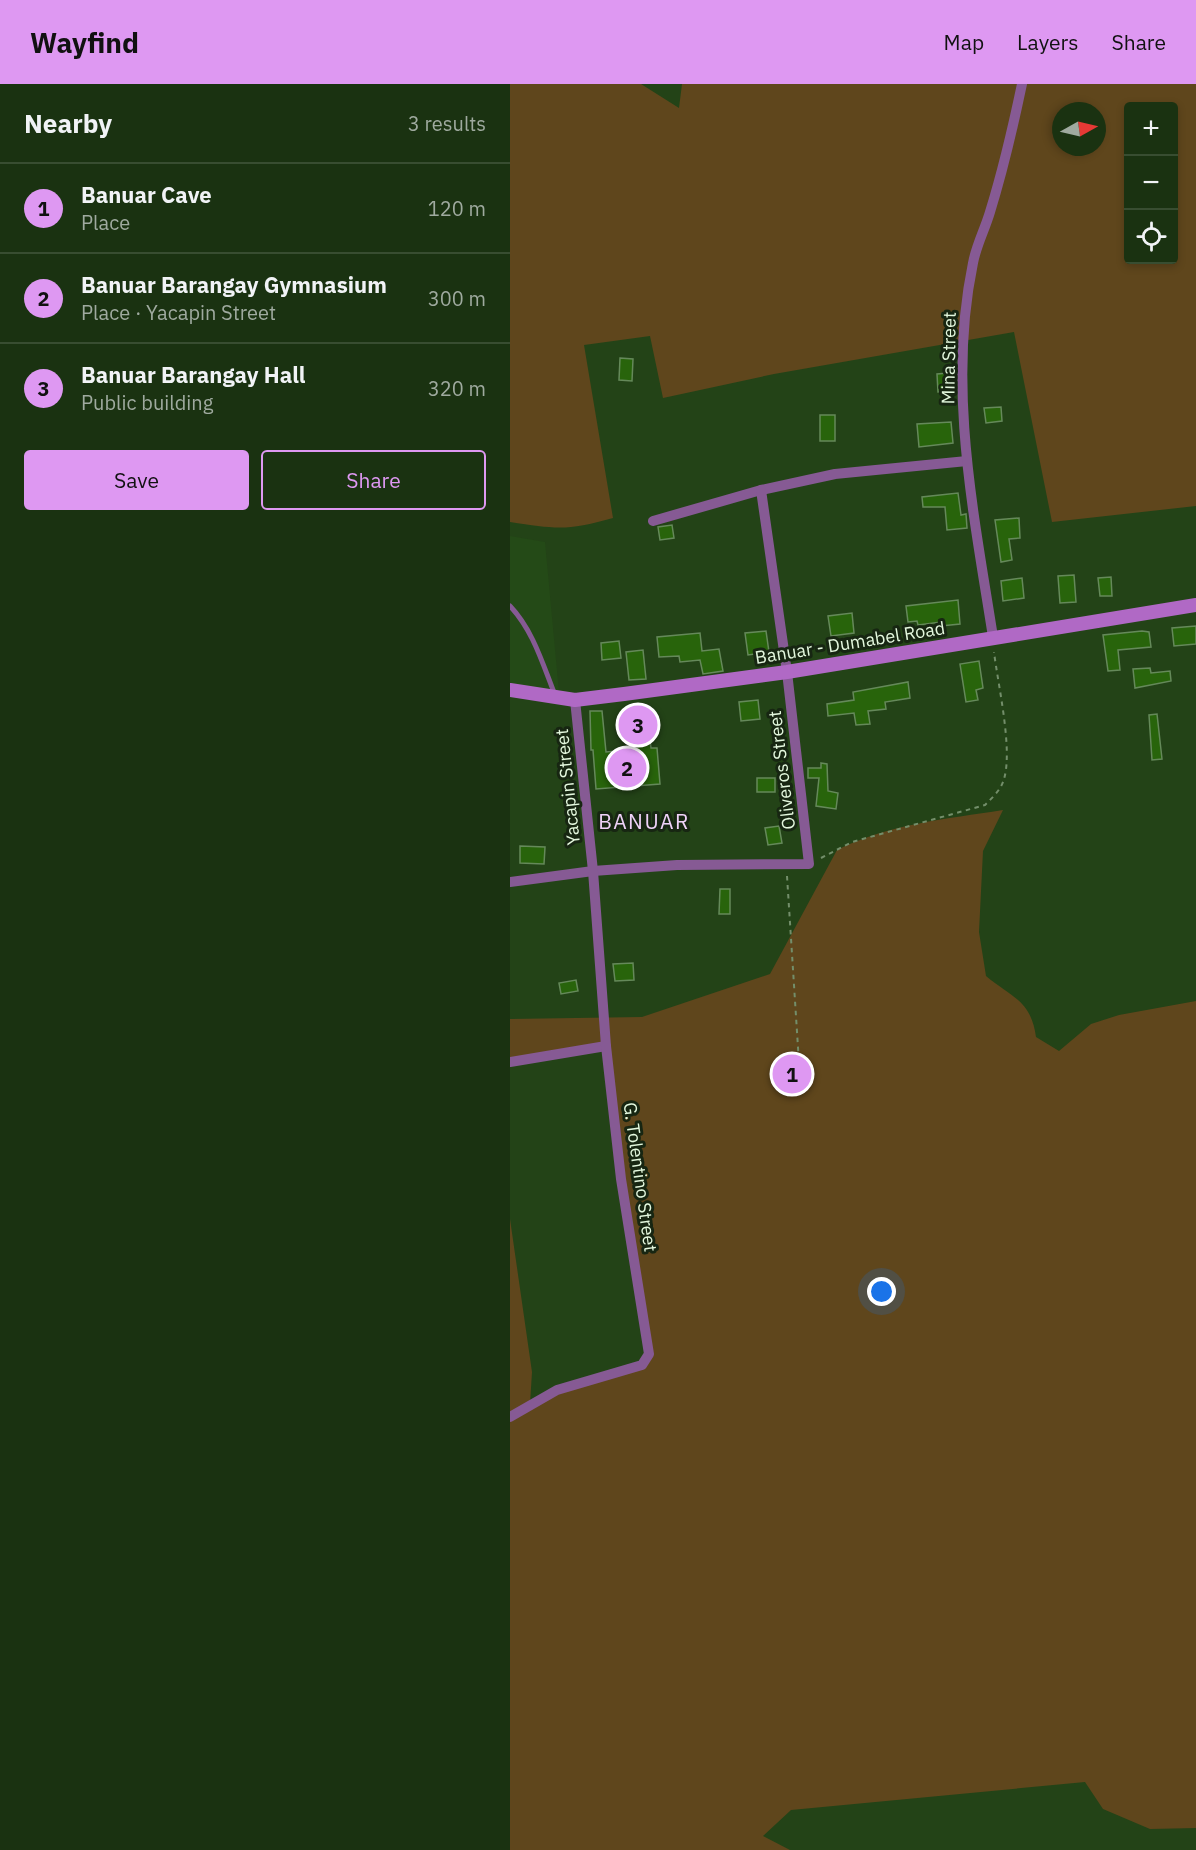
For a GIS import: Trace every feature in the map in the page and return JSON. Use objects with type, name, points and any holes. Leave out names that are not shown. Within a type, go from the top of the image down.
[{"type":"street","name":"Mina Street","points":[[993,638],[967,461],[962,364],[965,311],[973,261],[990,212],[1022,84]]},
{"type":"street","points":[[653,521],[761,490],[835,474],[967,461]]},
{"type":"street","name":"Oliveros Street","points":[[761,490],[787,672],[809,864]]},
{"type":"street","name":"Banuar - Dumabel Road","points":[[510,690],[575,700],[787,672],[1196,605]]},
{"type":"street","name":"Yacapin Street","points":[[575,700],[593,871]]},
{"type":"street","points":[[510,882],[593,871],[713,863],[809,864]]},
{"type":"street","name":"G. Tolentino Street","points":[[510,1417],[557,1390],[635,1368],[647,1360],[649,1354],[621,1179],[606,1046],[593,871]]},
{"type":"street","points":[[510,1062],[606,1046]]},
{"type":"lane","points":[[510,606],[519,615],[538,651],[556,697]]},
{"type":"path","points":[[809,864],[852,842],[985,806],[999,791],[1005,778],[1006,748],[993,638]]},
{"type":"path","points":[[787,865],[799,1064]]},
{"type":"shaded area","points":[[510,84],[641,84],[679,108],[682,84],[1196,84],[1196,506],[1052,522],[1014,332],[774,374],[663,398],[650,336],[584,345],[613,518],[573,527],[510,522]]},
{"type":"shaded area","points":[[510,536],[545,542],[560,703],[510,693]]},
{"type":"shaded area","points":[[1003,810],[983,851],[979,932],[986,976],[1025,1007],[1030,1015],[1036,1037],[1059,1051],[1091,1024],[1119,1015],[1196,1001],[1196,1828],[1150,1829],[1103,1809],[1085,1782],[791,1810],[763,1836],[790,1850],[510,1850],[510,1219],[532,1372],[530,1404],[647,1360],[606,1047],[510,1062],[510,1019],[642,1017],[770,974],[837,850],[897,828]]},
{"type":"building","points":[[620,358],[633,359],[632,381],[619,380]]},
{"type":"building","points":[[948,373],[950,391],[938,392],[937,374]]},
{"type":"building","points":[[1001,407],[1002,421],[986,423],[984,408]]},
{"type":"building","points":[[820,415],[835,415],[835,441],[820,441]]},
{"type":"building","points":[[951,422],[953,443],[919,447],[917,424]]},
{"type":"building","points":[[958,493],[961,515],[966,514],[967,528],[947,530],[945,507],[923,507],[922,497]]},
{"type":"building","points":[[1019,518],[1020,538],[1009,539],[1012,560],[1001,562],[995,520]]},
{"type":"building","points":[[672,525],[674,538],[660,540],[658,527]]},
{"type":"building","points":[[1074,575],[1076,602],[1060,603],[1058,576]]},
{"type":"building","points":[[1111,577],[1112,596],[1100,596],[1098,578]]},
{"type":"building","points":[[1022,578],[1024,598],[1003,601],[1001,581]]},
{"type":"building","points":[[958,600],[960,624],[941,626],[941,622],[918,625],[917,621],[908,622],[906,606]]},
{"type":"building","points":[[852,613],[854,633],[831,636],[828,616]]},
{"type":"building","points":[[1196,626],[1196,644],[1174,646],[1172,628]]},
{"type":"building","points":[[766,631],[769,652],[748,655],[745,633]]},
{"type":"building","points":[[1149,632],[1151,647],[1118,650],[1120,670],[1108,671],[1103,635]]},
{"type":"building","points":[[700,633],[702,651],[719,649],[723,671],[703,674],[700,660],[680,662],[679,656],[659,657],[657,637]]},
{"type":"building","points":[[619,641],[621,658],[602,660],[601,643]]},
{"type":"building","points":[[643,650],[646,679],[629,680],[626,652]]},
{"type":"building","points":[[979,661],[983,688],[976,690],[978,700],[966,702],[960,664]]},
{"type":"building","points":[[1150,668],[1151,673],[1170,671],[1171,681],[1135,688],[1133,669]]},
{"type":"building","points":[[908,682],[910,698],[885,702],[886,709],[868,711],[870,724],[856,725],[854,713],[828,716],[827,704],[854,700],[853,692]]},
{"type":"building","points":[[758,700],[760,719],[741,721],[739,702]]},
{"type":"building","points":[[590,711],[602,711],[606,752],[629,750],[626,715],[647,714],[651,748],[657,748],[660,784],[596,789],[593,750],[591,750]]},
{"type":"building","points":[[1157,714],[1162,759],[1152,760],[1149,715]]},
{"type":"building","points":[[821,763],[827,764],[828,791],[838,793],[836,809],[816,806],[819,778],[808,778],[808,768],[821,768]]},
{"type":"building","points":[[757,778],[775,778],[775,792],[757,792]]},
{"type":"building","points":[[779,826],[782,843],[768,845],[765,828]]},
{"type":"building","points":[[520,846],[545,847],[544,864],[520,863]]},
{"type":"building","points":[[720,889],[730,889],[730,914],[719,914]]},
{"type":"building","points":[[633,963],[634,980],[615,981],[613,964]]},
{"type":"building","points":[[576,980],[578,991],[561,994],[559,983]]},
{"type":"place","name":"Banuar Barangay Hall","points":[[638,725]]},
{"type":"place","name":"Banuar Barangay Gymnasium","points":[[627,768]]},
{"type":"place","name":"Banuar Cave","points":[[792,1074]]},
{"type":"district","name":"BANUAR","points":[[644,822]]}]
